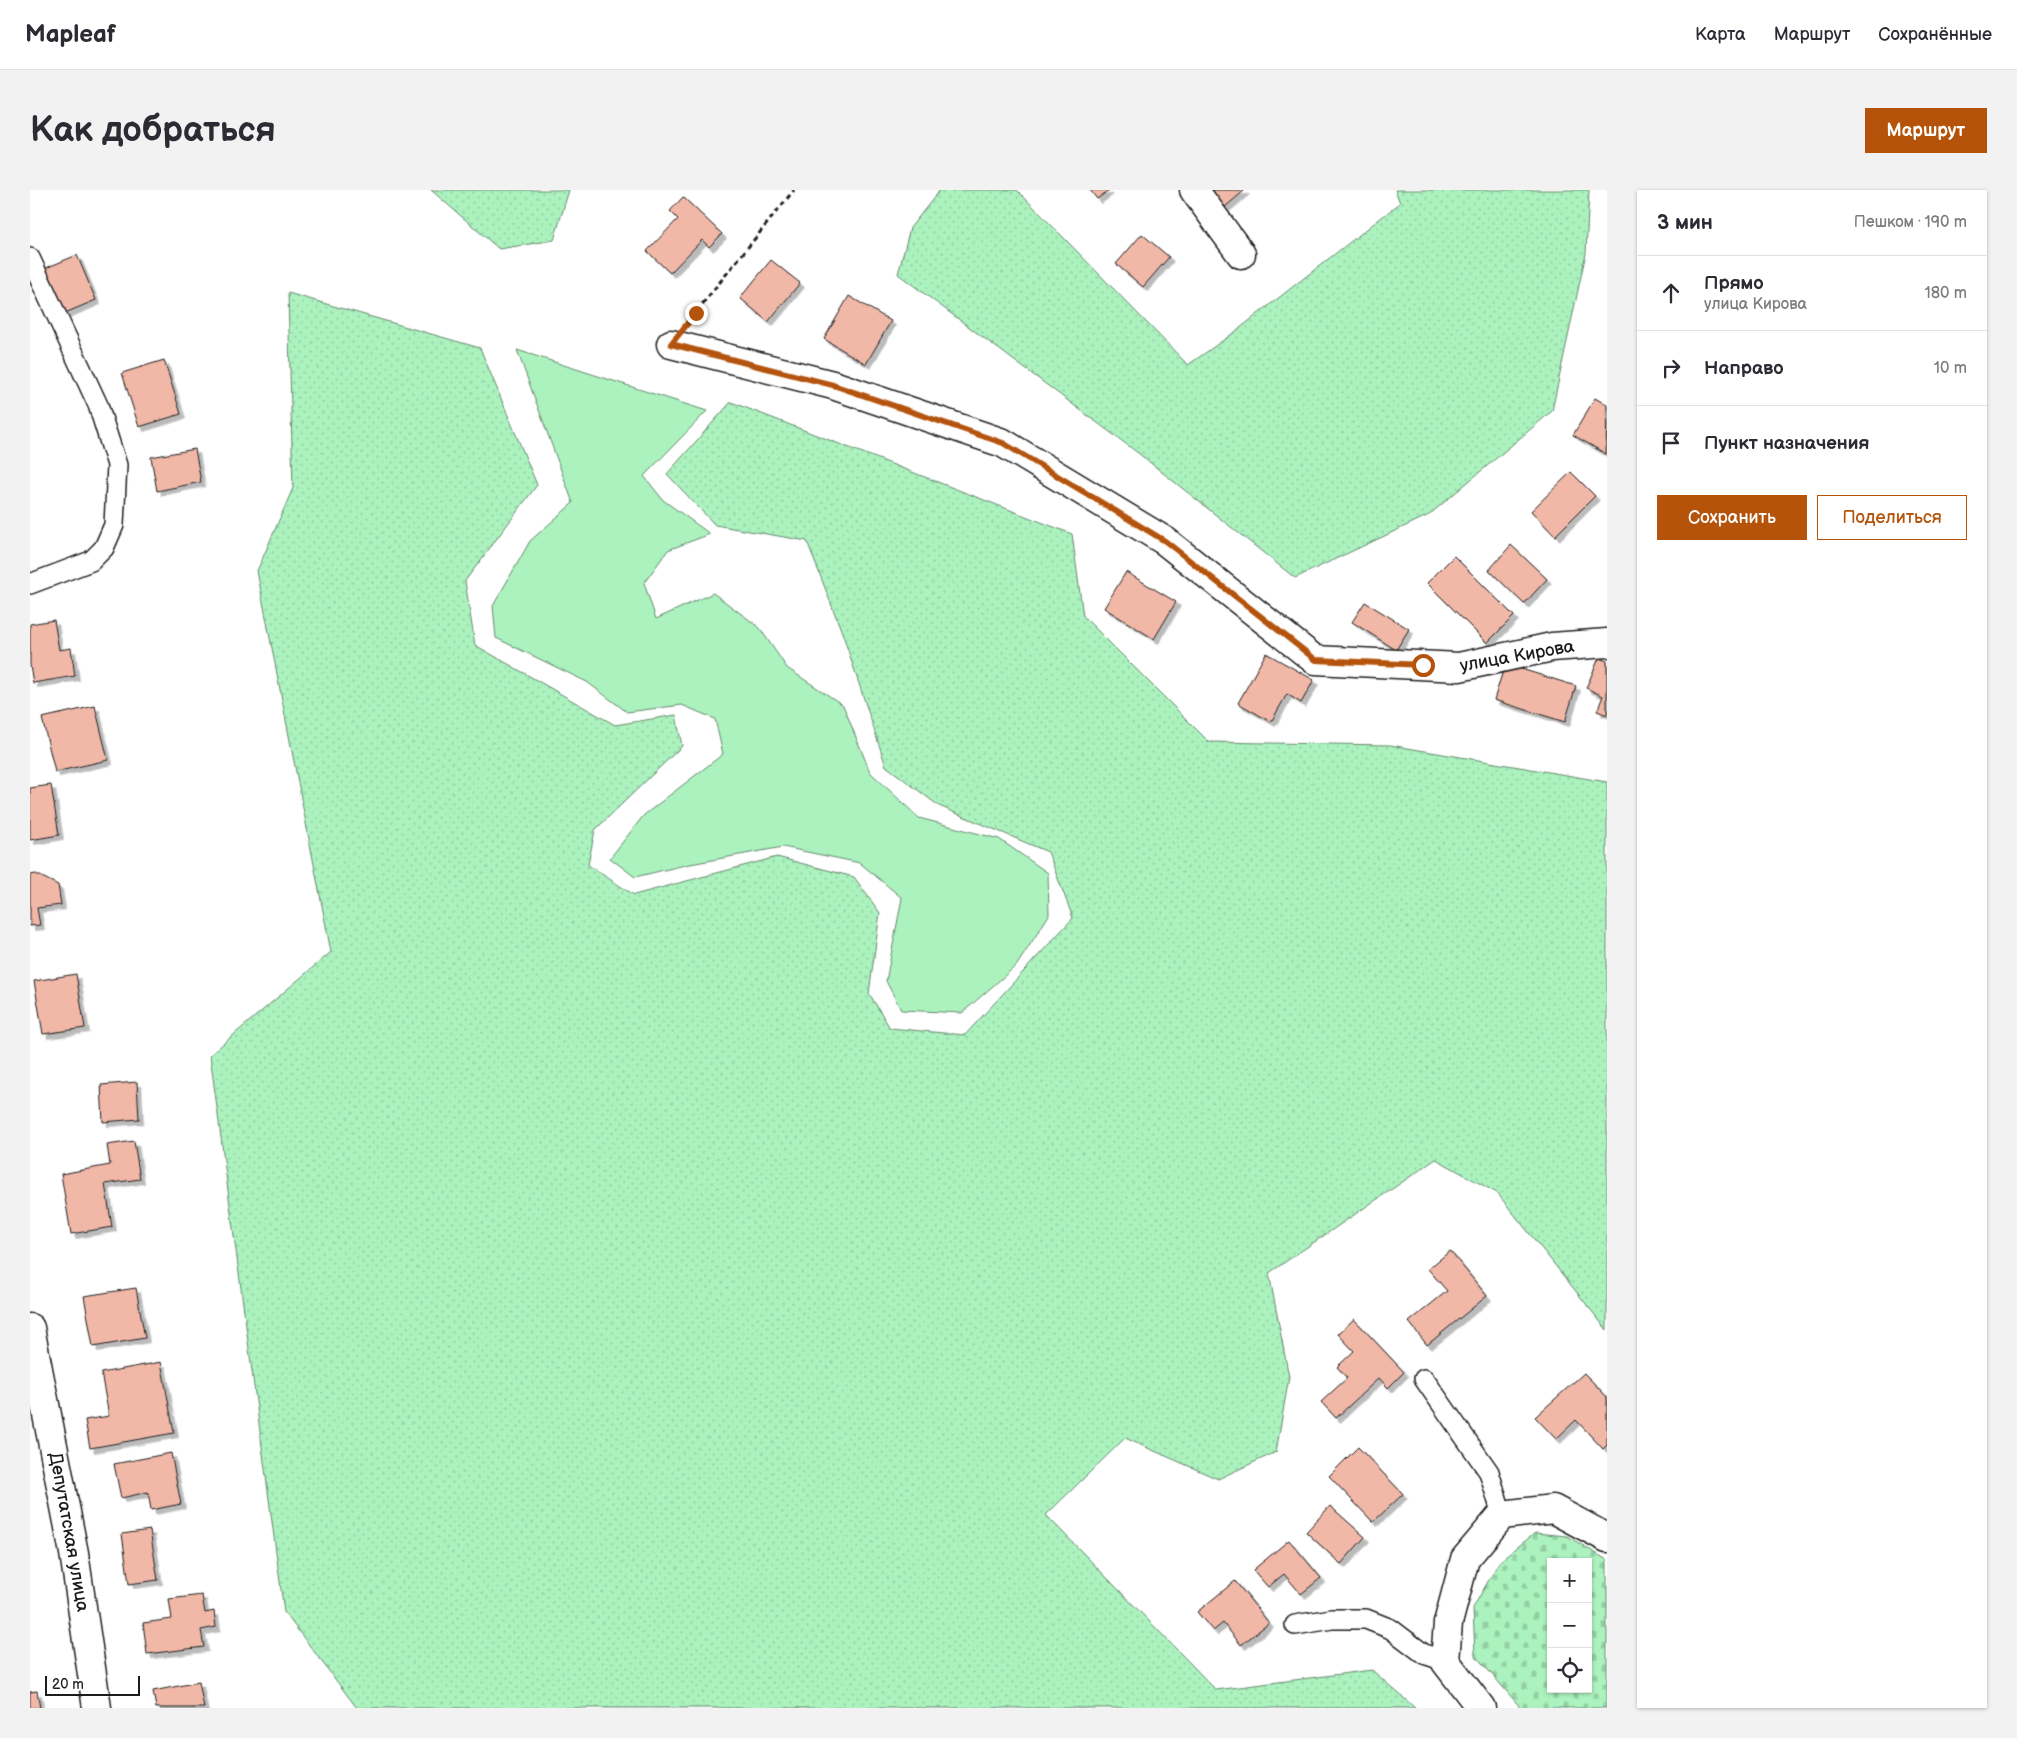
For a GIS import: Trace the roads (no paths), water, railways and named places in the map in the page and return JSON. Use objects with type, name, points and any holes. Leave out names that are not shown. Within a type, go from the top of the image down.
[{"type":"street","points":[[1194,190],[1241,254]]},
{"type":"street","name":"улица Кирова","points":[[671,344],[833,385],[1003,443],[1165,541],[1316,660],[1459,667],[1552,648],[1607,643]]},
{"type":"street","name":"Депутатская улица","points":[[30,1328],[34,1371],[74,1553],[97,1708]]},
{"type":"street","points":[[1481,1708],[1445,1661],[1448,1623],[1465,1559],[1502,1515],[1553,1509],[1607,1538]]},
{"type":"lane","points":[[30,258],[98,405],[117,465],[114,525],[104,548],[91,561],[30,584]]},
{"type":"lane","points":[[1424,1379],[1489,1472],[1502,1515]]},
{"type":"lane","points":[[1295,1624],[1332,1619],[1366,1620],[1391,1630],[1424,1654],[1445,1661]]}]
